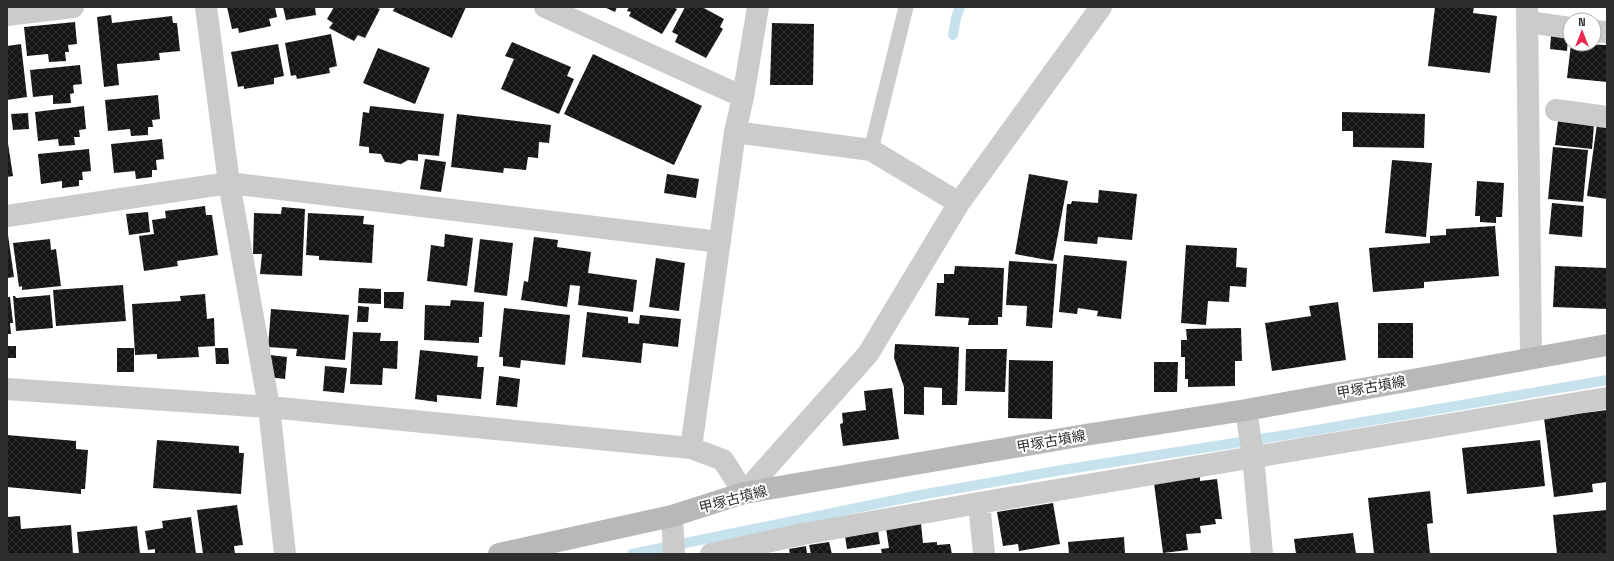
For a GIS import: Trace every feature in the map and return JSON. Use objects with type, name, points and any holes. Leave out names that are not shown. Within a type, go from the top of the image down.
[{"type":"main road","name":"甲塚古墳線","points":[[499,554],[673,523],[744,493],[1085,435],[1247,417],[1531,357],[1607,344]]},
{"type":"street","points":[[7,15],[73,7]]},
{"type":"street","points":[[206,7],[229,183],[269,407],[285,554]]},
{"type":"street","points":[[544,7],[743,97]]},
{"type":"street","points":[[691,448],[735,132],[743,97],[758,7]]},
{"type":"street","points":[[7,389],[269,407],[691,448],[723,460],[744,493],[868,354],[959,203],[1101,7]]},
{"type":"street","points":[[1531,357],[1528,14],[1562,25]]},
{"type":"street","points":[[1556,110],[1607,117]]},
{"type":"street","points":[[735,132],[871,150],[959,203]]},
{"type":"street","points":[[7,216],[229,183],[720,242]]},
{"type":"street","points":[[711,554],[803,534],[1252,452],[1607,398]]},
{"type":"street","points":[[1247,417],[1262,554]]},
{"type":"street","points":[[978,503],[984,554]]},
{"type":"street","points":[[673,523],[674,553]]},
{"type":"lane","points":[[871,150],[906,7]]},
{"type":"building","points":[[227,7],[275,7],[277,17],[269,19],[271,26],[239,33],[238,28],[232,29]]},
{"type":"building","points":[[283,7],[315,7],[316,15],[286,20]]},
{"type":"building","points":[[334,7],[375,7],[380,9],[365,38],[358,35],[354,41],[329,28],[333,23],[327,19]]},
{"type":"building","points":[[395,7],[466,7],[452,38],[393,11]]},
{"type":"building","points":[[604,7],[617,7],[615,12]]},
{"type":"building","points":[[629,7],[673,7],[677,9],[662,34],[629,16],[631,12],[627,11]]},
{"type":"building","points":[[685,7],[702,7],[724,19],[720,27],[723,29],[706,58],[675,42],[678,35],[672,32]]},
{"type":"building","points":[[1435,7],[1474,7],[1473,13],[1497,16],[1490,73],[1428,66]]},
{"type":"building","points":[[111,15],[112,23],[172,16],[173,23],[177,23],[180,51],[159,53],[160,60],[117,64],[119,85],[104,87],[97,17]]},
{"type":"building","points":[[75,22],[77,44],[68,45],[69,52],[65,52],[66,61],[49,62],[48,54],[27,56],[24,27]]},
{"type":"building","points":[[772,23],[814,24],[813,85],[770,85]]},
{"type":"building","points":[[331,34],[337,66],[329,68],[330,73],[297,79],[296,75],[291,76],[285,43]]},
{"type":"building","points":[[1551,36],[1562,37],[1562,50],[1550,49]]},
{"type":"building","points":[[512,42],[571,67],[567,76],[574,79],[559,114],[501,89],[514,59],[505,56]]},
{"type":"building","points":[[21,44],[27,97],[7,100],[7,46]]},
{"type":"building","points":[[278,44],[284,76],[274,78],[274,84],[244,89],[244,86],[238,87],[231,52]]},
{"type":"building","points":[[1602,45],[1607,45],[1607,82],[1567,78],[1570,52],[1602,52]]},
{"type":"building","points":[[378,48],[430,68],[415,104],[363,83]]},
{"type":"building","points":[[593,54],[702,106],[674,165],[564,114]]},
{"type":"building","points":[[80,65],[82,84],[73,85],[74,93],[70,94],[71,103],[53,104],[53,95],[33,97],[30,70]]},
{"type":"building","points":[[158,95],[160,119],[152,120],[153,127],[148,127],[148,135],[131,136],[130,129],[108,131],[105,100]]},
{"type":"building","points":[[84,106],[86,129],[79,130],[80,137],[74,137],[75,145],[59,146],[58,139],[38,141],[35,112]]},
{"type":"building","points":[[370,106],[444,114],[439,156],[418,154],[418,161],[408,160],[401,164],[385,162],[381,154],[369,153],[369,147],[359,146],[363,112],[369,113]]},
{"type":"building","points":[[1342,112],[1425,114],[1424,148],[1353,147],[1353,131],[1342,131]]},
{"type":"building","points":[[28,113],[29,129],[13,130],[11,114]]},
{"type":"building","points":[[457,114],[551,125],[549,143],[539,142],[538,158],[528,157],[526,170],[504,168],[503,173],[451,167]]},
{"type":"building","points":[[1558,121],[1594,125],[1592,149],[1555,145]]},
{"type":"building","points":[[1597,124],[1607,125],[1607,199],[1587,196]]},
{"type":"building","points":[[7,137],[13,176],[7,177]]},
{"type":"building","points":[[162,139],[164,159],[156,160],[157,170],[152,170],[152,177],[136,179],[135,171],[114,173],[111,144]]},
{"type":"building","points":[[1553,147],[1588,150],[1583,202],[1548,199]]},
{"type":"building","points":[[89,149],[91,171],[82,172],[83,180],[79,180],[79,186],[62,188],[62,181],[41,184],[38,154]]},
{"type":"building","points":[[425,159],[446,162],[441,192],[420,189]]},
{"type":"building","points":[[1392,160],[1432,163],[1426,237],[1385,233]]},
{"type":"building","points":[[667,174],[699,179],[696,198],[664,193]]},
{"type":"building","points":[[1029,174],[1068,181],[1053,261],[1015,254]]},
{"type":"building","points":[[1477,181],[1504,183],[1502,217],[1496,217],[1496,223],[1480,222],[1480,216],[1475,216]]},
{"type":"building","points":[[1099,190],[1137,194],[1132,240],[1098,237],[1097,244],[1064,241],[1067,204],[1071,204],[1072,201],[1098,203]]},
{"type":"building","points":[[1552,203],[1584,206],[1582,237],[1549,234]]},
{"type":"building","points":[[205,206],[206,215],[212,215],[218,255],[177,261],[178,266],[144,271],[139,236],[154,234],[152,220],[166,218],[165,211]]},
{"type":"building","points":[[282,207],[305,209],[302,276],[260,274],[262,254],[253,254],[254,213],[281,214]]},
{"type":"building","points":[[148,212],[150,232],[129,235],[126,214]]},
{"type":"building","points":[[308,213],[364,216],[363,224],[374,225],[372,263],[319,260],[319,256],[306,255]]},
{"type":"building","points":[[1495,226],[1499,276],[1424,282],[1424,288],[1373,292],[1369,248],[1430,243],[1430,236],[1446,235],[1446,229]]},
{"type":"building","points":[[7,228],[14,277],[7,278]]},
{"type":"building","points":[[445,234],[473,238],[467,286],[427,281],[431,245],[444,247]]},
{"type":"building","points":[[534,237],[558,240],[557,247],[591,252],[588,273],[637,280],[633,312],[578,305],[580,286],[570,285],[567,307],[521,300],[524,281],[528,282]]},
{"type":"building","points":[[50,239],[51,250],[56,249],[61,286],[22,290],[22,286],[19,287],[13,243]]},
{"type":"building","points":[[480,239],[513,243],[507,296],[474,292]]},
{"type":"building","points":[[1186,245],[1237,248],[1236,267],[1247,268],[1246,287],[1230,286],[1229,302],[1208,301],[1206,325],[1181,323]]},
{"type":"building","points":[[1064,255],[1127,261],[1121,319],[1097,316],[1098,311],[1078,308],[1077,314],[1059,312]]},
{"type":"building","points":[[656,258],[685,263],[679,311],[649,307]]},
{"type":"building","points":[[1009,261],[1057,264],[1052,328],[1026,326],[1027,306],[1006,305]]},
{"type":"building","points":[[955,266],[1004,268],[1002,317],[998,317],[998,325],[968,325],[969,318],[935,316],[937,283],[944,283],[944,274],[954,274]]},
{"type":"building","points":[[1555,266],[1607,268],[1607,309],[1553,307]]},
{"type":"building","points":[[123,285],[126,321],[56,326],[53,290]]},
{"type":"building","points":[[359,288],[381,289],[381,304],[358,303]]},
{"type":"building","points":[[384,292],[404,292],[403,309],[384,308]]},
{"type":"building","points":[[205,294],[207,319],[214,318],[215,346],[198,347],[199,357],[157,359],[157,354],[135,355],[132,304],[181,301],[180,296]]},
{"type":"building","points":[[50,295],[53,328],[16,331],[13,296],[16,298]]},
{"type":"building","points":[[7,297],[10,297],[13,323],[10,323],[11,334],[7,334]]},
{"type":"building","points":[[451,300],[484,302],[482,337],[479,337],[479,343],[424,340],[425,305],[450,306]]},
{"type":"building","points":[[1338,302],[1346,360],[1272,371],[1265,323],[1311,316],[1309,306]]},
{"type":"building","points":[[358,306],[369,307],[368,322],[357,322]]},
{"type":"building","points":[[504,308],[570,315],[565,365],[521,360],[520,368],[503,366],[503,357],[499,357]]},
{"type":"building","points":[[271,309],[349,315],[345,360],[296,356],[297,349],[268,347]]},
{"type":"building","points":[[587,312],[628,317],[628,323],[639,324],[640,315],[681,319],[678,347],[643,343],[641,363],[582,357]]},
{"type":"building","points":[[1378,323],[1413,323],[1413,358],[1378,358]]},
{"type":"building","points":[[1241,328],[1242,361],[1235,361],[1235,386],[1188,387],[1188,379],[1185,379],[1185,357],[1181,357],[1181,340],[1187,340],[1186,329]]},
{"type":"building","points":[[353,332],[381,333],[380,341],[398,341],[397,369],[383,368],[382,385],[350,384]]},
{"type":"building","points":[[895,344],[959,347],[957,405],[942,405],[942,388],[924,387],[924,415],[904,414],[904,387],[894,358]]},
{"type":"building","points":[[7,346],[16,346],[16,358],[7,358]]},
{"type":"building","points":[[117,348],[134,348],[134,372],[117,372]]},
{"type":"building","points":[[215,348],[228,348],[229,364],[216,364]]},
{"type":"building","points":[[966,349],[1007,349],[1005,392],[965,391]]},
{"type":"building","points":[[420,350],[478,356],[477,367],[484,367],[481,399],[437,395],[437,402],[415,399]]},
{"type":"building","points":[[270,355],[287,357],[285,379],[268,377]]},
{"type":"building","points":[[1009,360],[1053,361],[1052,419],[1008,418]]},
{"type":"building","points":[[1154,362],[1178,362],[1177,392],[1154,392]]},
{"type":"building","points":[[325,366],[347,368],[344,393],[323,391]]},
{"type":"building","points":[[499,376],[520,379],[517,407],[496,405]]},
{"type":"building","points":[[892,388],[899,439],[843,446],[840,424],[843,423],[842,413],[866,410],[864,391]]},
{"type":"building","points":[[1607,410],[1607,482],[1592,484],[1593,492],[1554,497],[1544,418]]},
{"type":"building","points":[[7,435],[76,441],[76,449],[88,450],[85,489],[81,489],[81,494],[7,487]]},
{"type":"building","points":[[157,440],[239,446],[239,453],[244,453],[241,494],[153,488]]},
{"type":"building","points":[[1540,440],[1545,486],[1467,494],[1462,448]]},
{"type":"building","points":[[1200,477],[1200,481],[1217,479],[1222,519],[1215,519],[1216,524],[1200,526],[1201,533],[1186,534],[1188,550],[1163,553],[1154,483]]},
{"type":"building","points":[[1430,491],[1433,523],[1427,524],[1430,554],[1374,554],[1368,498]]},
{"type":"building","points":[[1053,503],[1060,544],[1019,551],[1018,544],[1003,546],[997,512]]},
{"type":"building","points":[[237,505],[243,545],[234,546],[235,554],[203,554],[197,510]]},
{"type":"building","points":[[1607,510],[1607,554],[1557,554],[1553,515]]},
{"type":"building","points":[[20,516],[21,529],[71,525],[73,554],[7,554],[7,517]]},
{"type":"building","points":[[191,517],[196,554],[155,554],[155,549],[148,550],[145,531],[163,528],[162,521]]},
{"type":"building","points":[[921,524],[923,543],[937,542],[937,545],[950,544],[952,554],[882,554],[881,549],[889,548],[886,528]]},
{"type":"building","points":[[137,526],[140,554],[79,554],[77,532]]},
{"type":"building","points":[[878,531],[880,544],[847,549],[845,536]]},
{"type":"building","points":[[1353,533],[1356,554],[1296,554],[1294,539]]},
{"type":"building","points":[[1124,537],[1125,554],[1069,554],[1068,542]]},
{"type":"building","points":[[829,542],[832,554],[811,554],[809,545]]},
{"type":"building","points":[[806,546],[807,554],[790,554],[789,549]]},
{"type":"waterway","points":[[953,35],[956,18],[960,7]]},
{"type":"waterway","points":[[632,554],[920,495],[1056,471],[1305,432],[1607,380]]}]
